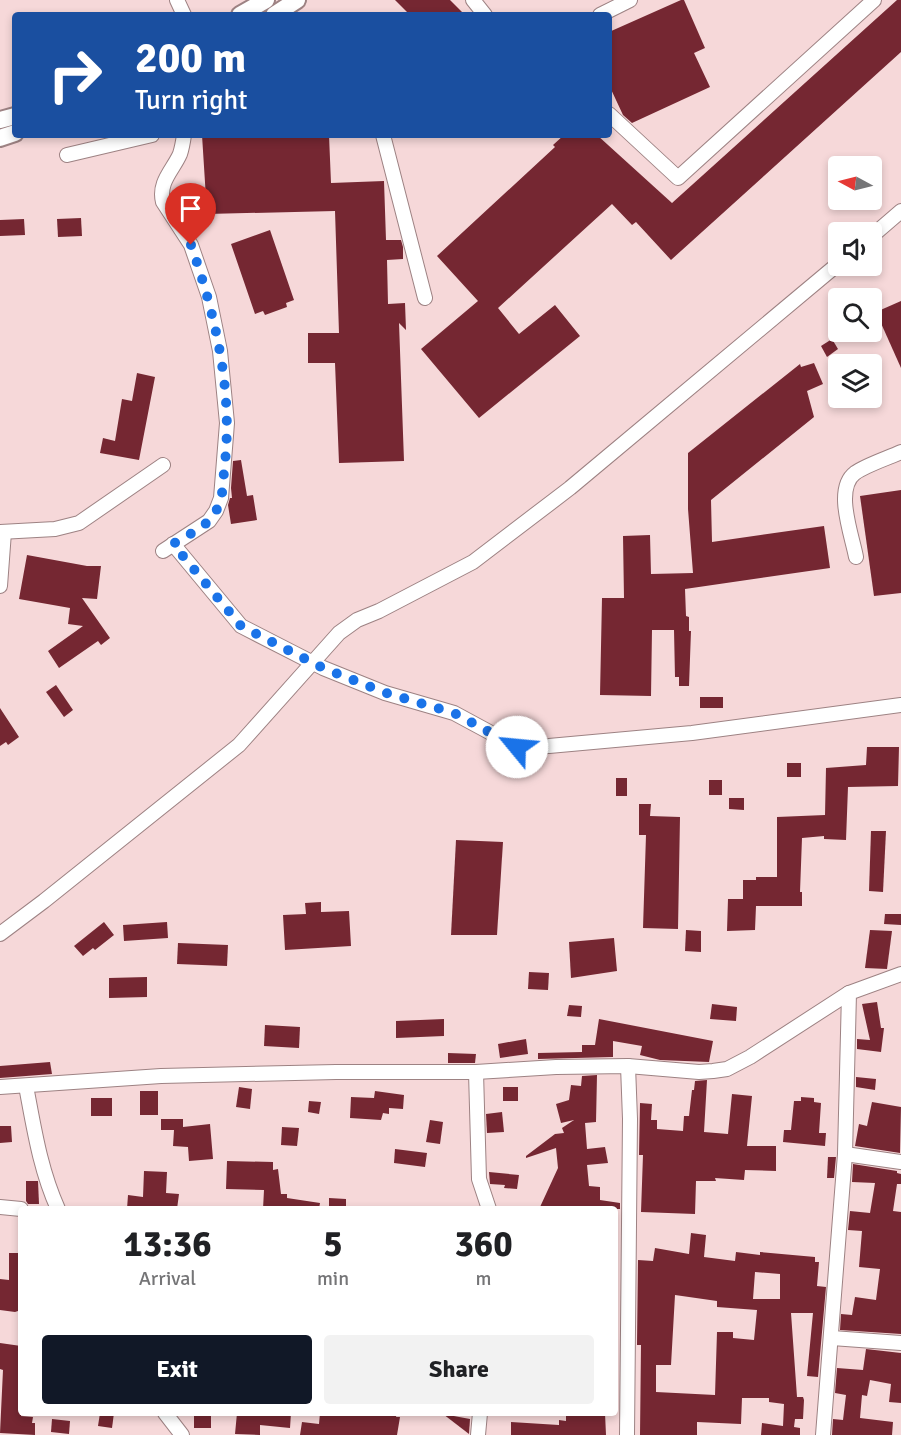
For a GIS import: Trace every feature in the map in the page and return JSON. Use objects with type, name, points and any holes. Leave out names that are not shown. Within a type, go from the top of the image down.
[{"type":"main road","points":[[245,12],[266,0]]},
{"type":"main road","points":[[279,12],[297,0]]},
{"type":"street","points":[[473,0],[483,12]]},
{"type":"street","points":[[606,12],[630,0]]},
{"type":"street","points":[[612,117],[678,178],[874,0]]},
{"type":"street","points":[[67,155],[139,138]]},
{"type":"street","points":[[183,138],[179,156],[165,181],[161,194],[163,202],[191,245],[209,297],[220,351],[227,423],[222,489],[216,511],[209,522],[168,548],[241,626],[312,663],[386,693],[454,713],[517,747],[692,733],[901,705]]},
{"type":"street","points":[[384,138],[425,298]]},
{"type":"street","points":[[882,227],[901,211]]},
{"type":"street","points":[[0,934],[239,745],[339,633],[357,620],[473,562],[570,488],[828,272]]},
{"type":"street","points":[[856,557],[843,496],[846,483],[855,473],[901,452]]},
{"type":"street","points":[[0,586],[2,532],[55,529],[79,523],[163,465]]},
{"type":"street","points":[[0,1087],[161,1076],[476,1072],[628,1065],[699,1072],[727,1069],[781,1038],[849,993],[901,974]]},
{"type":"street","points":[[823,1435],[845,1154],[849,993]]},
{"type":"street","points":[[627,1435],[630,1150],[628,1065]]},
{"type":"street","points":[[476,1072],[479,1179],[488,1206]]},
{"type":"street","points":[[26,1086],[39,1156],[46,1182],[57,1206]]},
{"type":"street","points":[[845,1154],[901,1162]]},
{"type":"street","points":[[0,1207],[18,1209]]},
{"type":"street","points":[[832,1338],[901,1343]]},
{"type":"street","points":[[168,1416],[180,1431]]},
{"type":"street","points":[[478,1435],[480,1416]]},
{"type":"building","points":[[395,0],[450,0],[462,12],[407,12]]},
{"type":"building","points":[[684,0],[705,48],[694,53],[710,87],[632,123],[623,115],[612,91],[612,31]]},
{"type":"building","points":[[897,0],[901,0],[901,52],[671,260],[636,222],[632,225],[612,204],[498,308],[519,334],[555,305],[580,336],[479,418],[421,349],[478,301],[437,256],[555,147],[553,145],[561,138],[600,138],[672,203]]},
{"type":"building","points":[[202,138],[329,138],[331,183],[384,181],[386,240],[401,240],[403,247],[403,259],[387,260],[388,304],[405,303],[406,330],[399,323],[404,461],[339,463],[335,363],[308,363],[308,333],[339,333],[335,211],[207,214]]},
{"type":"building","points":[[81,218],[82,236],[58,237],[57,219]]},
{"type":"building","points":[[24,219],[25,235],[0,236],[0,220]]},
{"type":"building","points":[[270,230],[294,300],[286,303],[287,307],[265,315],[263,311],[255,314],[231,244]]},
{"type":"building","points":[[901,301],[901,368],[882,325],[882,309]]},
{"type":"building","points":[[828,342],[834,342],[838,349],[828,354],[827,357],[821,346]]},
{"type":"building","points":[[814,363],[823,384],[807,391],[814,417],[711,500],[712,542],[824,526],[830,568],[685,589],[686,616],[689,617],[689,631],[691,631],[689,686],[679,686],[679,677],[675,677],[674,630],[652,630],[651,696],[600,695],[602,598],[624,598],[623,536],[650,535],[651,574],[693,573],[688,509],[688,453],[800,364],[801,367]]},
{"type":"building","points":[[137,373],[155,377],[139,460],[100,453],[103,438],[115,441],[122,399],[132,401]]},
{"type":"building","points":[[241,460],[247,496],[253,495],[257,520],[231,524],[228,505],[232,498],[233,461]]},
{"type":"building","points":[[901,490],[901,593],[874,596],[860,496]]},
{"type":"building","points":[[27,555],[87,566],[101,566],[97,599],[82,598],[110,638],[101,645],[98,641],[59,668],[48,651],[83,626],[68,624],[70,608],[19,599]]},
{"type":"building","points":[[56,685],[73,710],[64,717],[46,692]]},
{"type":"building","points":[[700,697],[723,697],[723,708],[700,708]]},
{"type":"building","points":[[0,708],[19,737],[8,745],[6,742],[0,746]]},
{"type":"building","points":[[867,747],[899,747],[898,786],[848,787],[846,840],[824,839],[824,836],[802,838],[800,892],[802,892],[802,906],[756,906],[755,930],[727,931],[728,899],[743,899],[743,880],[756,880],[756,877],[777,877],[777,817],[825,815],[826,768],[866,765]]},
{"type":"building","points":[[787,763],[801,763],[801,777],[787,777]]},
{"type":"building","points":[[616,778],[627,778],[627,796],[616,796]]},
{"type":"building","points":[[709,780],[722,780],[722,795],[709,795]]},
{"type":"building","points":[[729,798],[744,798],[744,810],[729,809]]},
{"type":"building","points":[[639,804],[651,804],[650,816],[680,817],[678,929],[643,928],[646,835],[639,835]]},
{"type":"building","points":[[871,831],[886,831],[883,892],[869,891]]},
{"type":"building","points":[[456,840],[503,842],[497,935],[451,935]]},
{"type":"building","points":[[321,902],[321,912],[349,911],[351,946],[285,950],[283,915],[306,914],[305,903]]},
{"type":"building","points":[[885,914],[901,914],[901,925],[884,924]]},
{"type":"building","points":[[104,922],[114,935],[83,956],[74,946]]},
{"type":"building","points":[[167,922],[168,938],[124,941],[123,925]]},
{"type":"building","points":[[686,930],[701,931],[701,952],[685,951]]},
{"type":"building","points":[[870,930],[892,931],[887,969],[865,968]]},
{"type":"building","points":[[614,938],[617,971],[571,978],[569,942]]},
{"type":"building","points":[[178,943],[228,945],[227,966],[177,964]]},
{"type":"building","points":[[529,972],[549,973],[548,990],[528,989]]},
{"type":"building","points":[[147,977],[147,997],[109,998],[109,978]]},
{"type":"building","points":[[877,1002],[881,1028],[884,1028],[881,1052],[857,1049],[857,1039],[870,1040],[862,1004]]},
{"type":"building","points":[[712,1004],[737,1007],[736,1021],[710,1019]]},
{"type":"building","points":[[569,1005],[582,1006],[581,1017],[567,1016]]},
{"type":"building","points":[[444,1019],[444,1036],[396,1038],[396,1021]]},
{"type":"building","points":[[599,1019],[713,1041],[709,1062],[660,1060],[640,1055],[642,1046],[613,1041],[613,1057],[538,1059],[538,1053],[582,1052],[582,1045],[595,1045]]},
{"type":"building","points":[[265,1025],[300,1027],[299,1048],[264,1046]]},
{"type":"building","points":[[526,1039],[528,1054],[500,1058],[498,1044]]},
{"type":"building","points":[[448,1053],[476,1054],[475,1063],[448,1063]]},
{"type":"building","points":[[50,1062],[52,1074],[0,1078],[0,1066]]},
{"type":"building","points":[[597,1075],[596,1122],[585,1123],[587,1149],[605,1147],[608,1163],[587,1165],[589,1186],[600,1187],[600,1200],[620,1203],[620,1209],[618,1206],[540,1206],[558,1168],[556,1148],[526,1158],[555,1134],[564,1133],[562,1128],[574,1120],[561,1123],[556,1104],[569,1100],[571,1085],[581,1086],[582,1076]]},
{"type":"building","points":[[856,1077],[876,1079],[875,1090],[856,1087]]},
{"type":"building","points":[[707,1080],[704,1132],[728,1134],[732,1094],[752,1096],[747,1146],[776,1146],[776,1171],[745,1170],[744,1180],[715,1178],[716,1181],[696,1181],[695,1214],[641,1212],[643,1155],[639,1155],[640,1103],[652,1104],[651,1120],[657,1120],[657,1129],[683,1131],[684,1116],[689,1116],[695,1081]]},
{"type":"building","points":[[239,1087],[252,1089],[250,1109],[236,1107]]},
{"type":"building","points":[[503,1087],[518,1087],[518,1101],[503,1101]]},
{"type":"building","points":[[140,1091],[158,1091],[158,1115],[140,1115]]},
{"type":"building","points":[[375,1091],[404,1095],[403,1109],[389,1108],[389,1114],[383,1113],[381,1120],[350,1118],[351,1097],[374,1098]]},
{"type":"building","points":[[801,1097],[814,1098],[814,1102],[821,1103],[819,1133],[826,1133],[825,1146],[783,1142],[784,1130],[791,1130],[794,1101],[801,1101]]},
{"type":"building","points":[[91,1098],[112,1098],[112,1116],[91,1116]]},
{"type":"building","points":[[309,1101],[321,1102],[319,1114],[308,1112]]},
{"type":"building","points":[[872,1102],[901,1107],[900,1153],[855,1146],[859,1124],[867,1126]]},
{"type":"building","points":[[502,1112],[504,1132],[487,1133],[486,1114]]},
{"type":"building","points":[[161,1119],[183,1119],[183,1127],[210,1124],[213,1159],[189,1161],[188,1147],[173,1146],[174,1130],[161,1130]]},
{"type":"building","points":[[430,1120],[443,1122],[440,1144],[426,1142]]},
{"type":"building","points":[[0,1126],[11,1126],[12,1142],[0,1143]]},
{"type":"building","points":[[282,1127],[299,1128],[297,1146],[281,1145]]},
{"type":"building","points":[[395,1149],[427,1153],[425,1167],[394,1163]]},
{"type":"building","points":[[828,1157],[836,1157],[834,1178],[827,1178]]},
{"type":"building","points":[[227,1161],[273,1162],[273,1170],[278,1169],[281,1194],[287,1194],[287,1198],[320,1203],[320,1206],[263,1206],[264,1190],[226,1189]]},
{"type":"building","points":[[853,1164],[897,1171],[901,1174],[901,1184],[897,1184],[893,1211],[901,1212],[901,1334],[840,1330],[841,1314],[852,1315],[855,1297],[876,1300],[880,1269],[859,1267],[862,1231],[848,1230],[850,1211],[870,1213],[875,1183],[852,1182]]},
{"type":"building","points":[[144,1171],[167,1172],[166,1193],[179,1194],[177,1206],[127,1206],[128,1195],[143,1197]]},
{"type":"building","points":[[489,1172],[519,1175],[517,1189],[490,1184]]},
{"type":"building","points":[[26,1181],[38,1181],[39,1204],[28,1204],[26,1201]]},
{"type":"building","points":[[329,1198],[346,1199],[346,1206],[329,1206]]},
{"type":"building","points":[[691,1233],[706,1235],[704,1257],[735,1261],[736,1252],[760,1255],[760,1252],[815,1257],[815,1262],[819,1262],[817,1286],[826,1287],[818,1377],[807,1376],[813,1313],[791,1313],[797,1397],[803,1397],[804,1400],[803,1419],[795,1419],[794,1427],[800,1428],[800,1435],[761,1435],[762,1423],[783,1426],[784,1404],[769,1402],[769,1398],[742,1398],[741,1424],[697,1422],[697,1435],[640,1435],[641,1345],[637,1345],[638,1260],[653,1261],[655,1248],[689,1254]],"holes":[[[755,1272],[780,1274],[780,1299],[753,1299]],[[675,1295],[717,1301],[717,1307],[757,1310],[754,1340],[733,1338],[733,1332],[717,1332],[715,1395],[656,1392],[656,1365],[671,1365]]]},
{"type":"building","points":[[9,1253],[18,1253],[18,1311],[15,1312],[0,1310],[0,1279],[9,1280]]},
{"type":"building","points":[[0,1343],[18,1346],[18,1416],[33,1417],[35,1435],[0,1433],[3,1370],[0,1369]]},
{"type":"building","points":[[866,1349],[901,1353],[901,1403],[889,1402],[891,1384],[870,1380],[867,1396],[862,1395],[860,1418],[893,1422],[892,1435],[832,1435],[833,1419],[843,1420],[846,1395],[835,1393],[837,1368],[863,1370]]},
{"type":"building","points":[[100,1416],[114,1416],[112,1428],[98,1426]]},
{"type":"building","points":[[194,1416],[211,1416],[211,1428],[194,1428]]},
{"type":"building","points":[[237,1416],[291,1416],[290,1428],[260,1425],[260,1435],[235,1434]]},
{"type":"building","points":[[320,1416],[400,1417],[397,1435],[300,1435],[302,1422],[319,1424]]},
{"type":"building","points":[[446,1416],[470,1419],[469,1434]]},
{"type":"building","points":[[566,1416],[605,1416],[606,1435],[511,1435],[511,1422],[559,1425],[559,1420],[566,1421]]},
{"type":"building","points":[[52,1419],[70,1421],[69,1434],[51,1432]]},
{"type":"route","points":[[191,245],[209,297],[220,351],[227,423],[226,462],[221,498],[209,522],[173,544],[241,626],[323,668],[386,693],[454,713],[517,747]]}]
